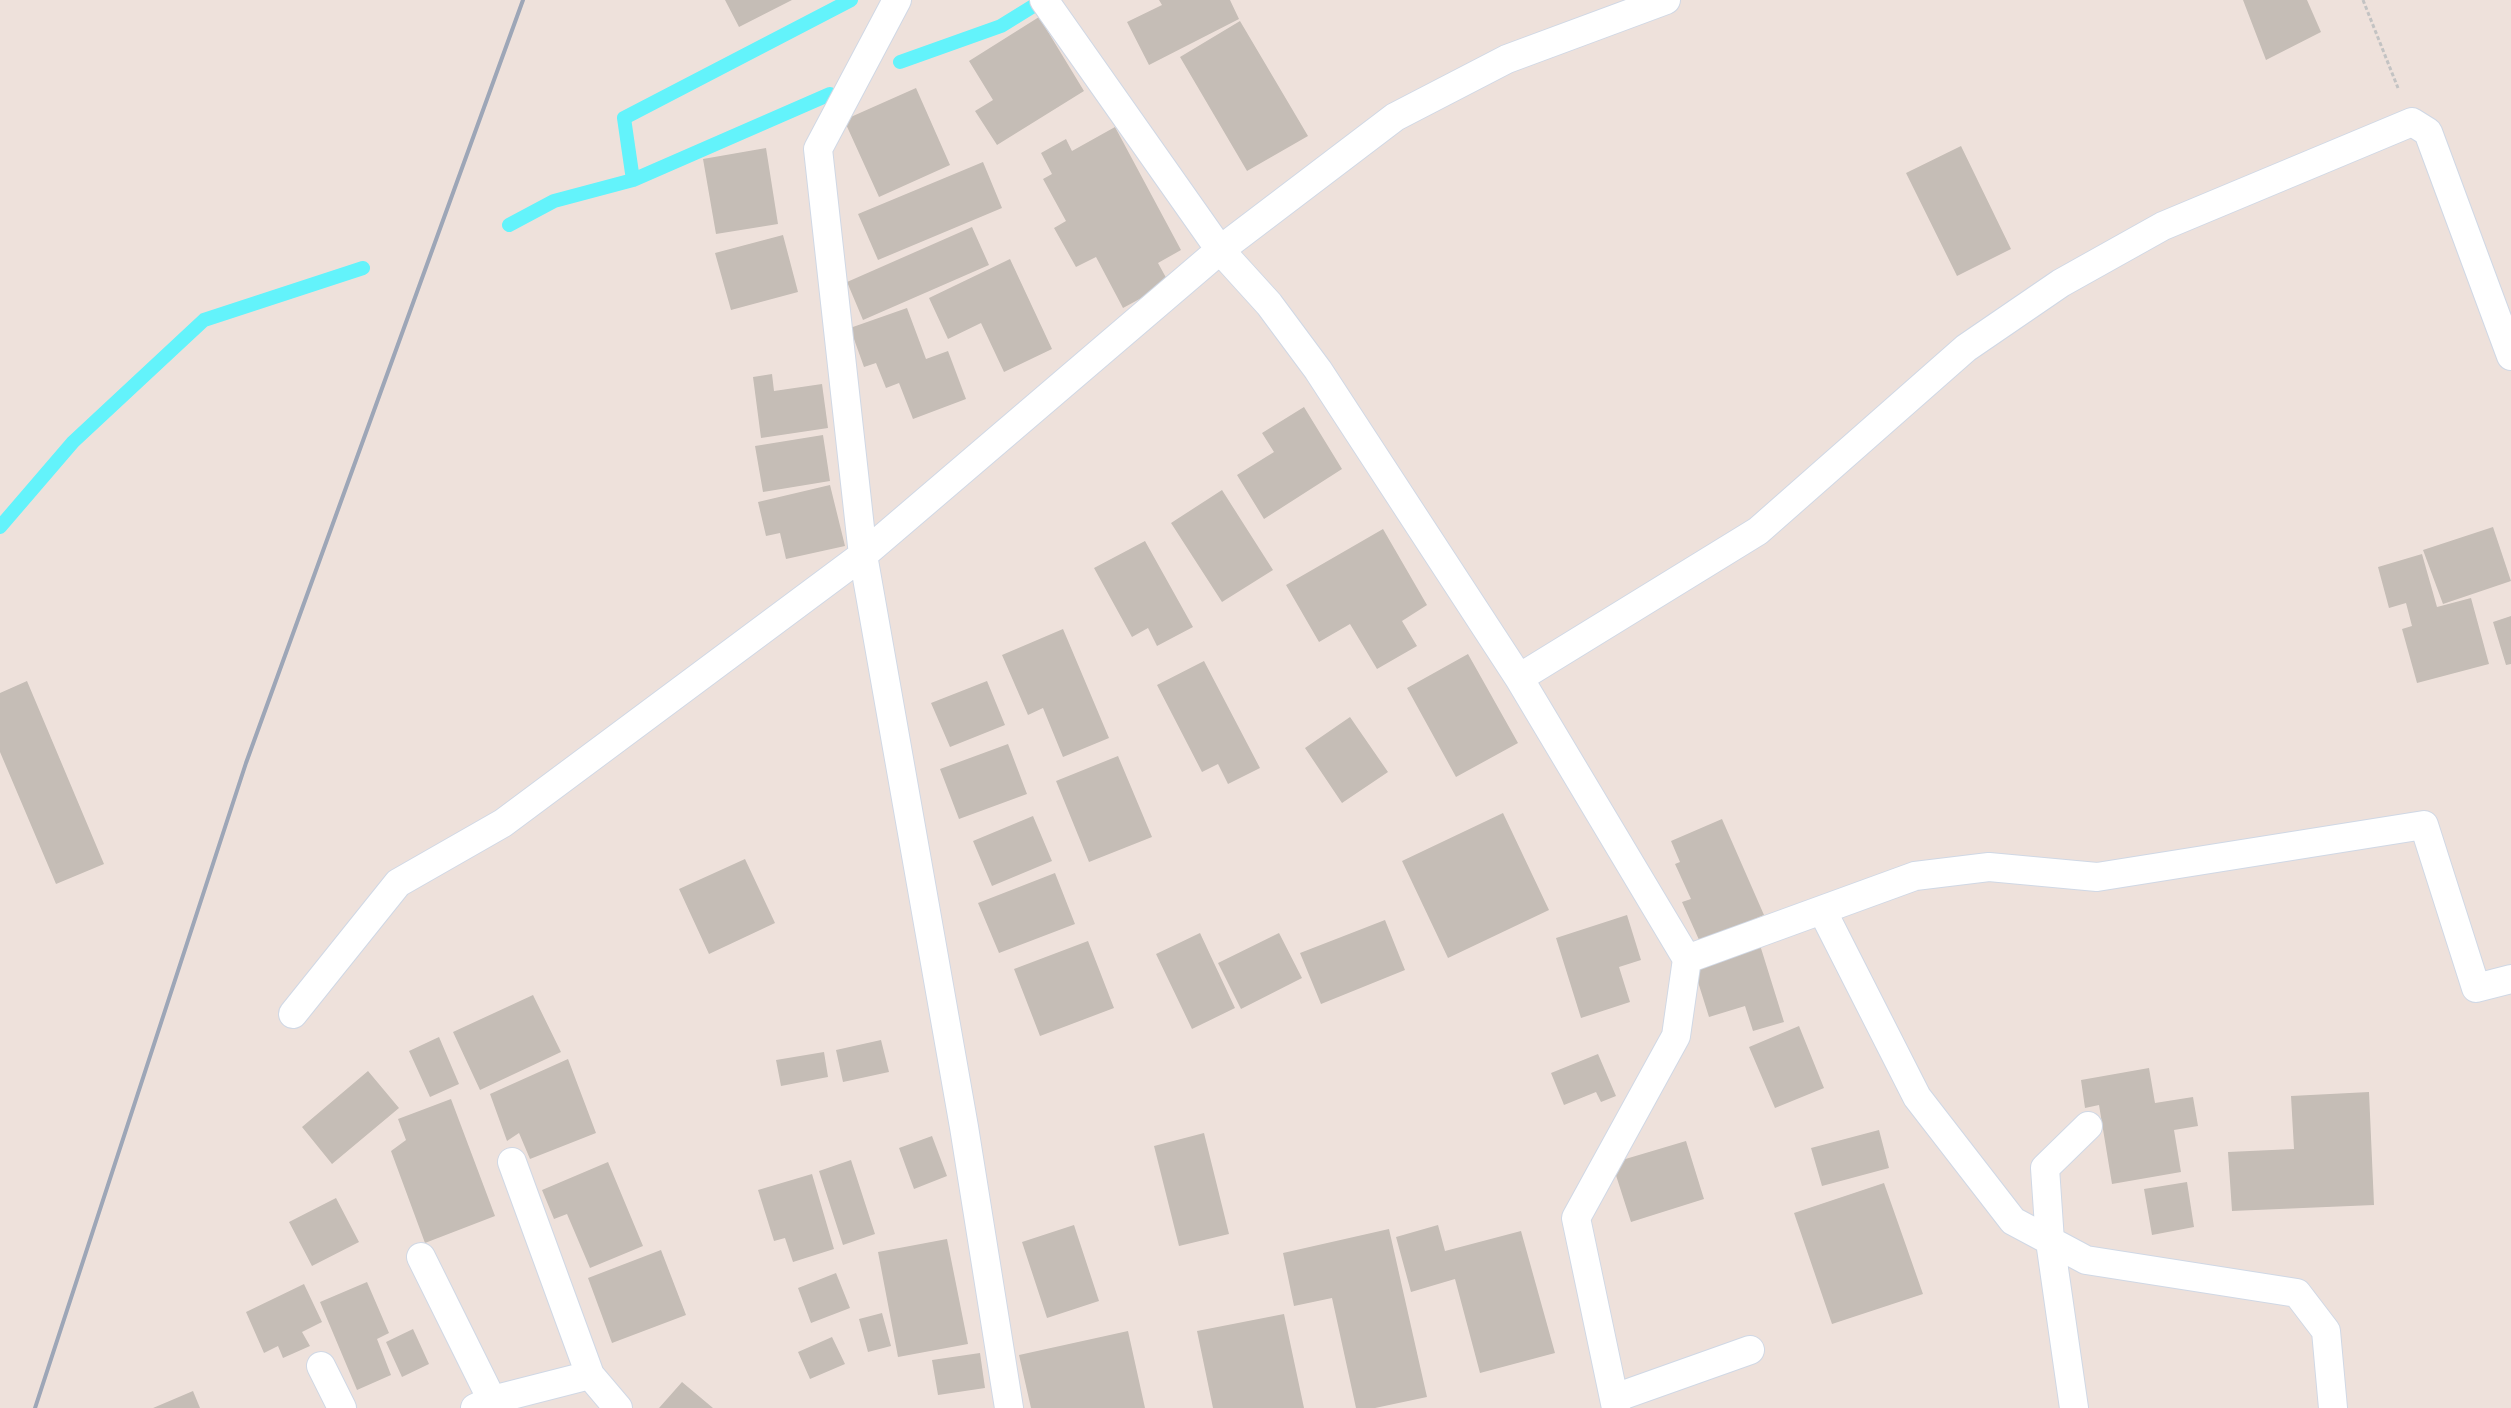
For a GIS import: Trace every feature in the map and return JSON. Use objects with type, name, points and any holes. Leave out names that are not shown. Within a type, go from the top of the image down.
[{"type":"street","points":[[897,0],[818,150],[863,555],[964,1127],[1009,1408]]},
{"type":"street","points":[[1044,0],[1074,40],[1220,250],[1269,304],[1318,370],[1519,678],[1687,958],[1676,1036],[1576,1218],[1616,1403],[1750,1350]]},
{"type":"street","points":[[292,1014],[398,883],[503,823],[863,555],[1220,250],[1395,117],[1507,59],[1666,0]]},
{"type":"street","points":[[1519,678],[1758,531],[1966,348],[2061,283],[2163,226],[2412,122],[2428,132],[2511,356]]},
{"type":"street","points":[[1687,958],[1915,876],[1989,867],[2097,877],[2424,825],[2476,988],[2511,979]]},
{"type":"street","points":[[1822,910],[1917,1097],[2013,1221],[2086,1260],[2297,1293],[2326,1331],[2333,1408]]},
{"type":"street","points":[[2074,1408],[2050,1241],[2045,1168],[2088,1126]]},
{"type":"street","points":[[512,1162],[590,1375],[618,1408]]},
{"type":"street","points":[[420,1257],[483,1404],[590,1375]]},
{"type":"street","points":[[321,1366],[342,1408]]},
{"type":"path","points":[[2363,0],[2412,122]]},
{"type":"building","points":[[725,0],[792,0],[739,27]]},
{"type":"building","points":[[1159,0],[1230,0],[1239,19],[1149,65],[1127,22],[1162,5]]},
{"type":"building","points":[[2243,0],[2307,0],[2321,32],[2266,60]]},
{"type":"building","points":[[1039,17],[1084,91],[997,145],[975,111],[993,100],[969,61]]},
{"type":"building","points":[[1240,21],[1308,136],[1247,171],[1180,57]]},
{"type":"building","points":[[916,88],[950,165],[879,197],[844,120]]},
{"type":"building","points":[[1115,127],[1181,250],[1158,263],[1169,283],[1123,308],[1096,257],[1076,267],[1054,228],[1066,221],[1043,179],[1052,174],[1041,153],[1066,139],[1072,151]]},
{"type":"building","points":[[1961,146],[2011,249],[1957,276],[1906,173]]},
{"type":"building","points":[[766,148],[778,224],[716,234],[703,159]]},
{"type":"building","points":[[983,162],[1002,208],[878,260],[858,214]]},
{"type":"building","points":[[972,227],[989,265],[863,320],[847,282]]},
{"type":"building","points":[[783,235],[798,292],[731,310],[715,253]]},
{"type":"building","points":[[1010,259],[1052,349],[1004,372],[981,323],[948,339],[929,298]]},
{"type":"building","points":[[907,308],[926,359],[948,351],[966,399],[913,419],[899,383],[886,388],[876,363],[864,367],[850,328]]},
{"type":"building","points":[[772,374],[774,391],[822,384],[828,428],[761,438],[753,377]]},
{"type":"building","points":[[1304,407],[1342,469],[1264,519],[1237,475],[1274,452],[1262,433]]},
{"type":"building","points":[[823,435],[830,481],[763,492],[755,446]]},
{"type":"building","points":[[830,485],[845,546],[786,559],[780,533],[766,536],[758,502]]},
{"type":"building","points":[[1222,490],[1273,570],[1222,602],[1171,523]]},
{"type":"building","points":[[2493,527],[2511,581],[2443,604],[2423,550]]},
{"type":"building","points":[[1383,529],[1427,605],[1402,621],[1417,646],[1377,669],[1350,624],[1319,642],[1286,585]]},
{"type":"building","points":[[1145,541],[1193,627],[1157,646],[1148,628],[1132,637],[1094,568]]},
{"type":"building","points":[[2422,554],[2437,607],[2471,598],[2489,664],[2417,683],[2402,629],[2412,626],[2406,603],[2389,608],[2378,567]]},
{"type":"building","points":[[2511,616],[2511,664],[2506,665],[2493,622]]},
{"type":"building","points":[[1063,629],[1109,738],[1063,757],[1043,708],[1028,715],[1002,655]]},
{"type":"building","points":[[1468,654],[1518,743],[1456,777],[1407,688]]},
{"type":"building","points":[[1204,661],[1260,768],[1228,784],[1218,764],[1202,772],[1157,685]]},
{"type":"building","points":[[27,681],[104,864],[56,884],[0,752],[0,693]]},
{"type":"building","points":[[987,681],[1005,725],[950,747],[931,703]]},
{"type":"building","points":[[1350,717],[1388,772],[1342,803],[1305,748]]},
{"type":"building","points":[[1008,744],[1027,794],[959,819],[940,769]]},
{"type":"building","points":[[1118,756],[1152,837],[1089,862],[1056,781]]},
{"type":"building","points":[[1503,813],[1549,910],[1448,958],[1402,861]]},
{"type":"building","points":[[1033,816],[1052,861],[992,886],[973,841]]},
{"type":"building","points":[[1722,819],[1764,915],[1700,942],[1682,902],[1691,899],[1675,864],[1680,862],[1671,841]]},
{"type":"building","points":[[745,859],[775,923],[709,954],[679,889]]},
{"type":"building","points":[[1055,873],[1075,924],[999,953],[978,903]]},
{"type":"building","points":[[1627,915],[1641,960],[1619,967],[1630,1002],[1581,1018],[1556,938]]},
{"type":"building","points":[[1385,920],[1405,970],[1321,1004],[1300,953]]},
{"type":"building","points":[[1200,933],[1235,1008],[1192,1029],[1156,954]]},
{"type":"building","points":[[1279,933],[1302,978],[1241,1009],[1218,963]]},
{"type":"building","points":[[1088,941],[1114,1008],[1040,1036],[1014,969]]},
{"type":"building","points":[[1760,945],[1784,1022],[1753,1031],[1745,1006],[1709,1017],[1693,966]]},
{"type":"building","points":[[533,995],[561,1052],[480,1090],[453,1032]]},
{"type":"building","points":[[1799,1026],[1824,1088],[1775,1108],[1749,1047]]},
{"type":"building","points":[[439,1037],[459,1084],[430,1097],[409,1051]]},
{"type":"building","points":[[881,1040],[889,1072],[843,1082],[836,1050]]},
{"type":"building","points":[[824,1052],[828,1077],[781,1086],[776,1060]]},
{"type":"building","points":[[1598,1054],[1616,1096],[1601,1102],[1596,1092],[1564,1105],[1551,1073]]},
{"type":"building","points":[[568,1059],[596,1133],[530,1159],[519,1133],[507,1141],[490,1094]]},
{"type":"building","points":[[2149,1068],[2155,1103],[2193,1097],[2198,1126],[2174,1130],[2181,1172],[2112,1184],[2099,1105],[2085,1108],[2081,1080]]},
{"type":"building","points":[[368,1071],[399,1108],[332,1164],[302,1127]]},
{"type":"building","points":[[2369,1092],[2374,1205],[2232,1211],[2228,1152],[2294,1149],[2291,1096]]},
{"type":"building","points":[[451,1099],[495,1216],[425,1243],[391,1151],[406,1140],[398,1119]]},
{"type":"building","points":[[1879,1130],[1889,1168],[1822,1186],[1811,1148]]},
{"type":"building","points":[[1204,1133],[1229,1234],[1179,1246],[1154,1146]]},
{"type":"building","points":[[932,1136],[947,1176],[914,1189],[899,1148]]},
{"type":"building","points":[[1686,1141],[1704,1199],[1631,1222],[1612,1163]]},
{"type":"building","points":[[851,1160],[875,1234],[843,1245],[819,1171]]},
{"type":"building","points":[[608,1162],[643,1246],[590,1268],[567,1214],[554,1219],[542,1190]]},
{"type":"building","points":[[812,1174],[834,1249],[793,1262],[785,1238],[774,1241],[758,1190]]},
{"type":"building","points":[[2187,1182],[2194,1227],[2152,1235],[2144,1189]]},
{"type":"building","points":[[1884,1183],[1923,1294],[1832,1324],[1794,1213]]},
{"type":"building","points":[[336,1198],[359,1242],[312,1266],[289,1222]]},
{"type":"building","points":[[1074,1225],[1099,1301],[1047,1318],[1022,1242]]},
{"type":"building","points":[[1438,1225],[1445,1251],[1521,1231],[1555,1353],[1480,1373],[1455,1279],[1411,1292],[1396,1237]]},
{"type":"building","points":[[1389,1229],[1427,1397],[1375,1408],[1356,1408],[1332,1298],[1294,1306],[1283,1253]]},
{"type":"building","points":[[947,1239],[968,1344],[898,1357],[878,1252]]},
{"type":"building","points":[[661,1250],[686,1315],[612,1343],[588,1278]]},
{"type":"building","points":[[836,1273],[850,1308],[811,1323],[798,1288]]},
{"type":"building","points":[[367,1282],[389,1333],[377,1339],[391,1375],[357,1390],[320,1302]]},
{"type":"building","points":[[304,1284],[322,1322],[302,1332],[310,1346],[283,1358],[278,1346],[264,1353],[246,1312]]},
{"type":"building","points":[[882,1313],[891,1346],[868,1352],[859,1319]]},
{"type":"building","points":[[1284,1314],[1304,1408],[1213,1408],[1197,1331]]},
{"type":"building","points":[[413,1329],[429,1364],[402,1377],[386,1342]]},
{"type":"building","points":[[1128,1331],[1145,1408],[1031,1408],[1019,1355]]},
{"type":"building","points":[[832,1337],[845,1364],[810,1379],[798,1352]]},
{"type":"building","points":[[980,1353],[985,1388],[938,1395],[932,1360]]},
{"type":"building","points":[[682,1382],[713,1408],[659,1408]]},
{"type":"building","points":[[193,1391],[200,1408],[153,1408]]},
{"type":"waterway","points":[[633,180],[624,118],[851,0]]},
{"type":"waterway","points":[[900,62],[1001,26],[1043,0]]},
{"type":"waterway","points":[[509,225],[554,201],[633,180],[830,94]]},
{"type":"waterway","points":[[0,527],[73,442],[204,320],[363,268]]},
{"type":"railway","points":[[35,1408],[246,763],[523,0]]}]
